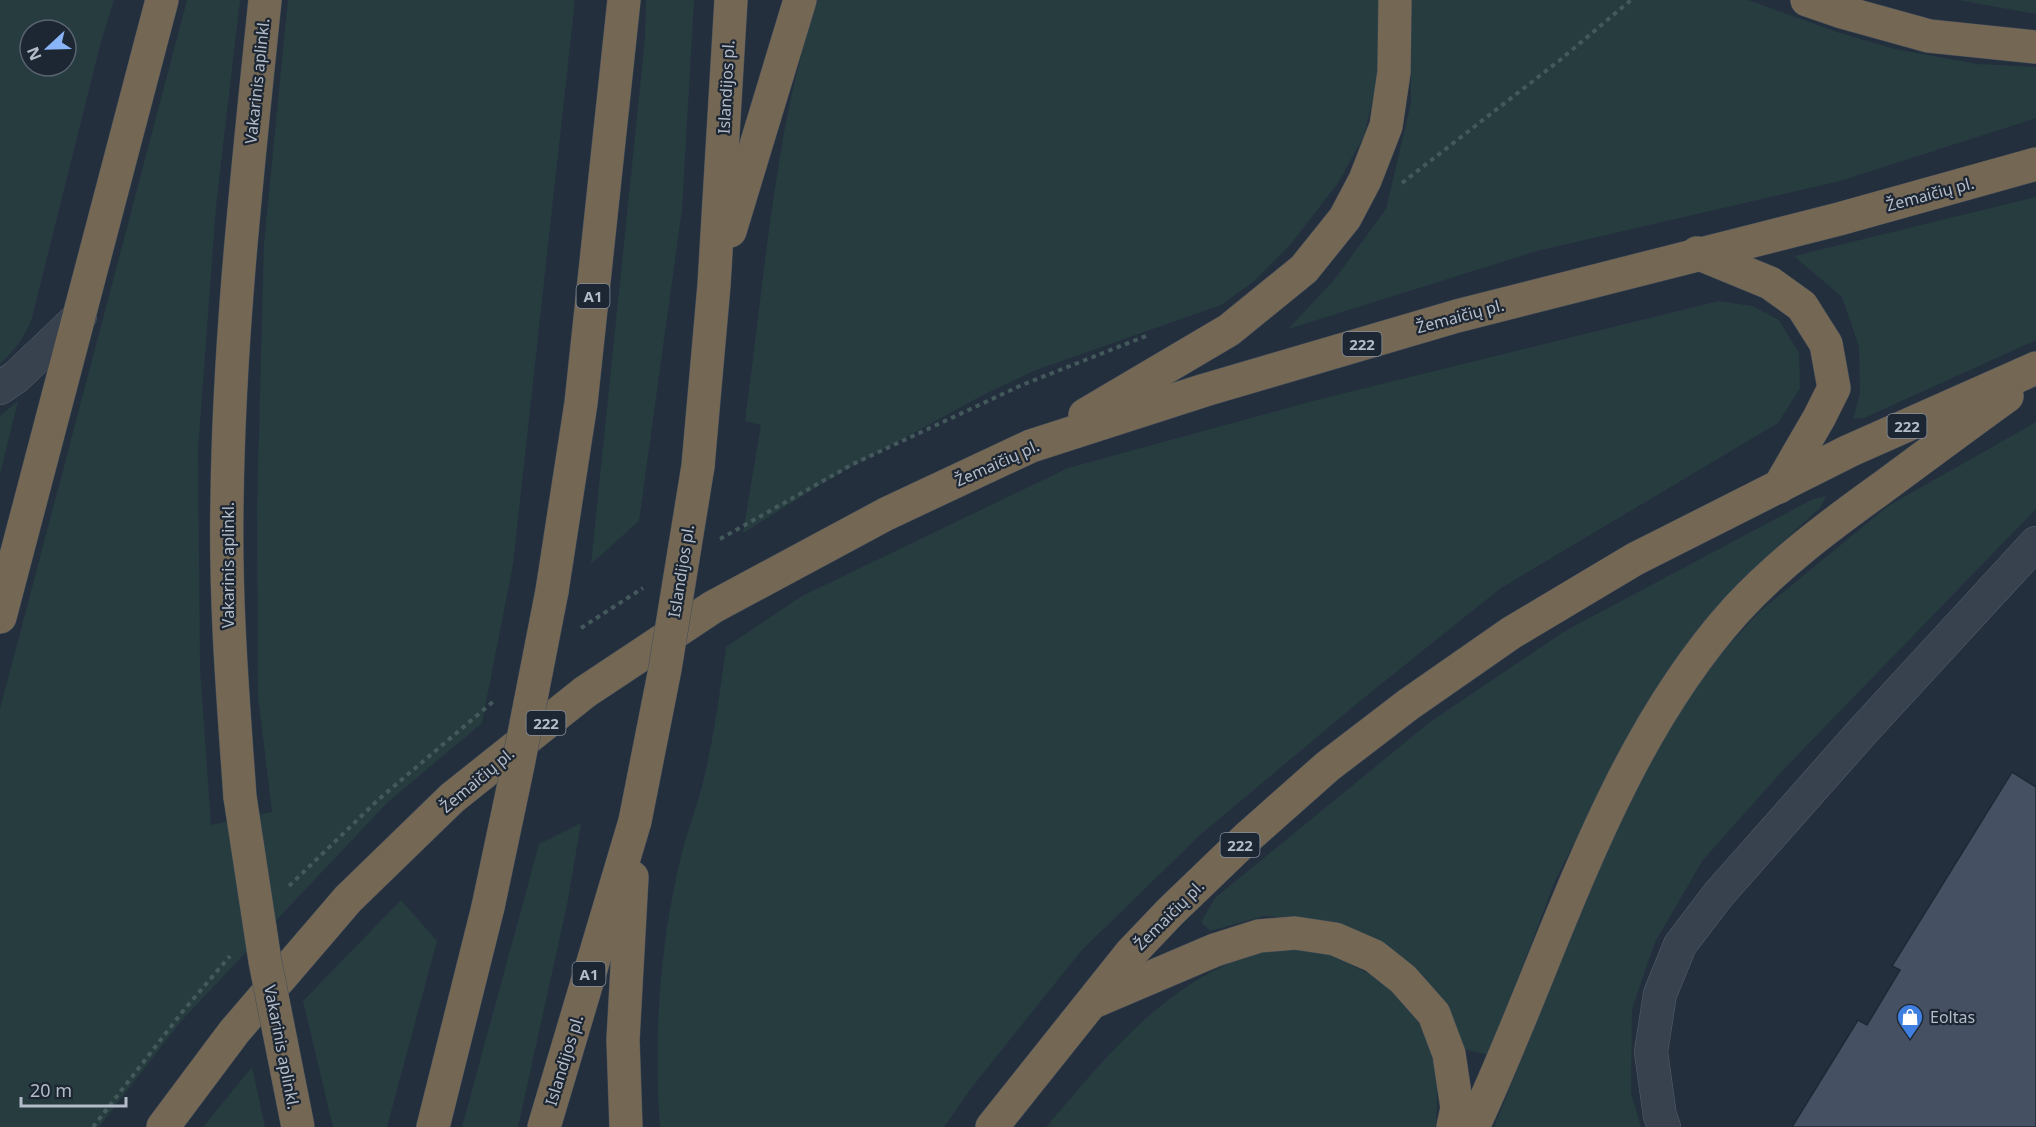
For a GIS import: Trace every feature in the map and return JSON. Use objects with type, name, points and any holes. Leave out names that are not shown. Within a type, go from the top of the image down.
[{"type":"highway","points":[[0,617],[162,0]]},
{"type":"highway","name":"Vakarinis aplinkl.","points":[[266,0],[247,173],[234,335],[227,502],[228,640],[240,797],[265,961],[298,1127]]},
{"type":"highway","name":"A1","points":[[433,1127],[488,907],[552,591],[581,402],[624,0]]},
{"type":"highway","name":"Islandijos pl.","points":[[544,1127],[635,821],[665,669],[698,466],[714,285],[730,0]]},
{"type":"highway","points":[[714,285],[800,0]]},
{"type":"highway","points":[[1031,446],[1229,330],[1304,269],[1345,218],[1365,180],[1386,126],[1394,72],[1395,0]]},
{"type":"highway","points":[[1807,0],[1929,36],[2036,47]]},
{"type":"highway","name":"Žemaičių pl.","points":[[163,1127],[234,1032],[348,899],[452,798],[585,692],[712,607],[886,514],[1031,446],[1205,390],[1457,315],[1839,219],[2036,164]]},
{"type":"highway","points":[[1697,254],[1770,283],[1802,306],[1827,344],[1834,388],[1779,487]]},
{"type":"highway","name":"Žemaičių pl.","points":[[992,1127],[1130,954],[1170,912],[1249,836],[1328,766],[1409,704],[1511,633],[1624,565],[1849,451],[2036,368]]},
{"type":"highway","points":[[1473,1127],[1600,828],[1653,724],[1696,658],[1737,609],[1784,563],[1836,521],[2036,375]]},
{"type":"highway","points":[[626,1127],[623,1040],[635,821]]},
{"type":"highway","points":[[1089,1004],[1215,950],[1259,936],[1296,933],[1335,939],[1374,956],[1403,979],[1434,1014],[1449,1054],[1457,1108],[1453,1127]]},
{"type":"street","points":[[0,388],[16,377],[80,316]]},
{"type":"street","points":[[1664,1127],[1660,1116],[1651,1052],[1660,994],[1680,945],[1718,895],[1840,757],[2036,543]]},
{"type":"green space","points":[[0,0],[114,0],[102,38],[32,318],[19,343],[0,364]]},
{"type":"green space","points":[[187,0],[240,0],[216,206],[198,450],[200,667],[211,825],[272,812],[258,696],[257,508],[264,243],[288,0],[575,0],[513,564],[482,723],[388,802],[182,1020],[99,1127],[0,1127],[0,709]]},
{"type":"green space","points":[[646,0],[694,0],[682,209],[639,521],[591,564],[645,39]]},
{"type":"green space","points":[[816,0],[1378,0],[1379,72],[1364,136],[1338,183],[1290,245],[1254,281],[1221,305],[1036,370],[983,395],[833,477],[743,533],[761,425],[745,421],[768,241],[787,116]]},
{"type":"green space","points":[[1411,0],[1748,0],[1840,33],[1895,49],[1977,64],[2036,67],[2036,118],[1840,181],[1537,251],[1288,329],[1334,280],[1386,209],[1411,103]]},
{"type":"green space","points":[[1958,0],[2036,0],[2036,14]]},
{"type":"green space","points":[[2036,197],[2036,340],[1864,418],[1853,419],[1860,393],[1859,347],[1842,297],[1794,256]]},
{"type":"green space","points":[[1718,301],[1752,306],[1779,320],[1799,353],[1800,388],[1778,423],[1501,588],[1360,701],[1200,835],[1081,951],[972,1087],[944,1127],[660,1127],[658,1032],[666,936],[680,862],[707,765],[726,647],[802,596],[1068,468],[1317,400]]},
{"type":"green space","points":[[18,401],[0,474],[0,416]]},
{"type":"green space","points":[[2036,422],[2036,509],[1783,770],[1703,860],[1655,942],[1632,1009],[1631,1093],[1641,1127],[1494,1127],[1624,810],[1663,738],[1709,667],[1759,612],[1888,506]]},
{"type":"green space","points":[[1826,496],[1820,508],[1745,576],[1693,637],[1626,740],[1555,881],[1489,1055],[1464,1049],[1391,949],[1338,922],[1264,916],[1210,931],[1201,922],[1215,898],[1430,722],[1565,631],[1813,499]]},
{"type":"green space","points":[[581,823],[567,905],[518,1127],[462,1127],[539,844]]},
{"type":"green space","points":[[401,900],[437,941],[387,1127],[333,1127],[303,1001]]},
{"type":"green space","points":[[1284,947],[1332,955],[1381,980],[1420,1023],[1438,1073],[1436,1127],[1046,1127],[1131,1032],[1179,992],[1205,975],[1234,961]]},
{"type":"green space","points":[[252,1067],[265,1127],[203,1127]]},
{"type":"building","points":[[2012,772],[2036,787],[2036,1127],[1792,1127],[1858,1020],[1867,1025],[1900,970],[1892,966]]},
{"type":"place","name":"Eoltas","points":[[1910,1040]]}]
